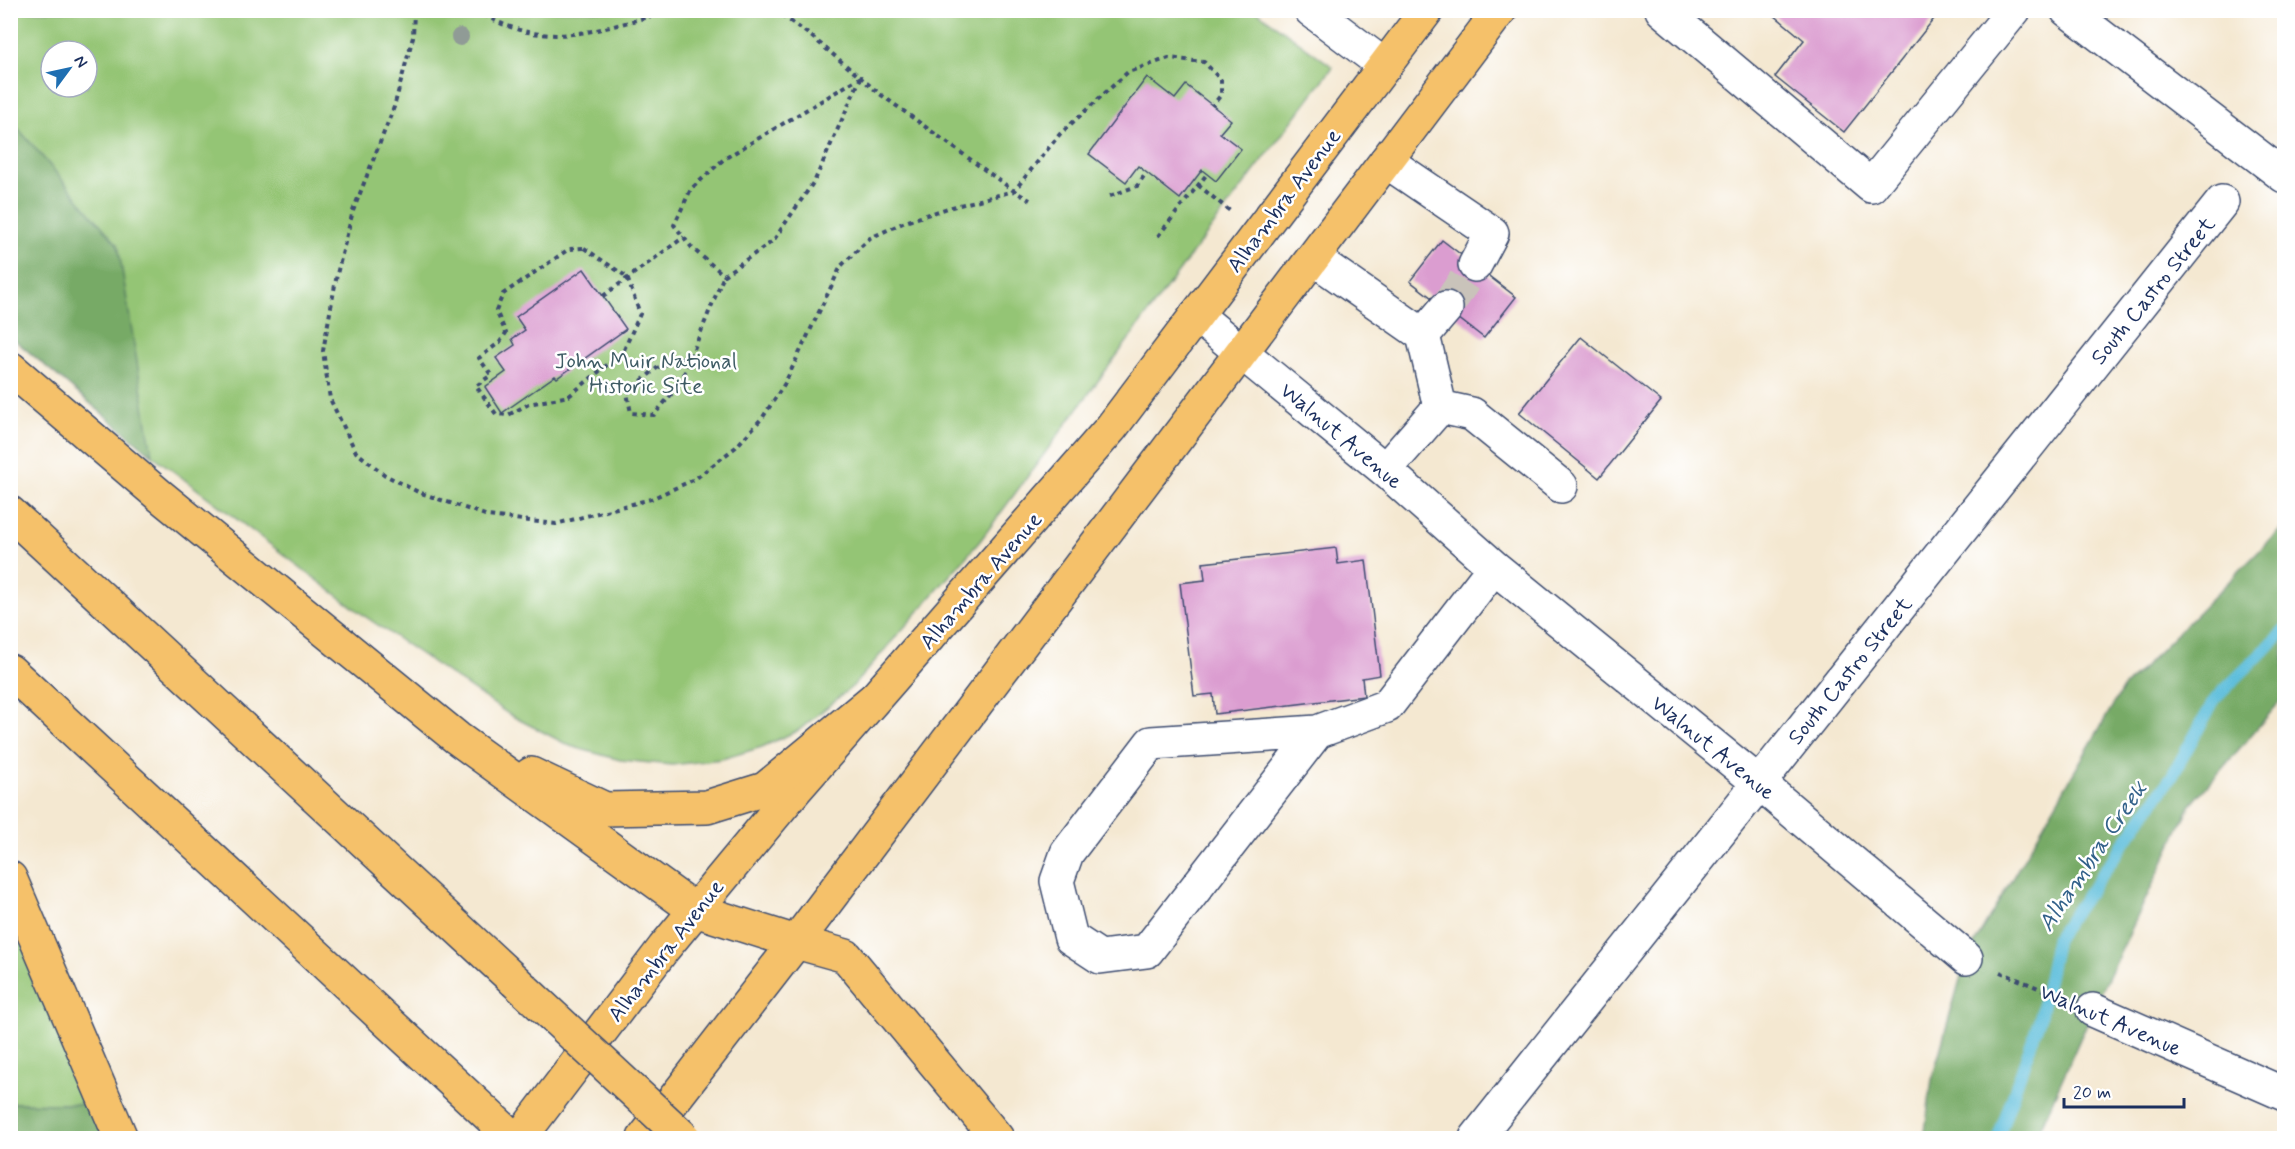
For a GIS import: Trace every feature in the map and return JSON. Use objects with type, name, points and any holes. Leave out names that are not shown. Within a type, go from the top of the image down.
[{"type":"main road","name":"Alhambra Avenue","points":[[520,1138],[695,910],[874,699],[1061,488],[1111,428],[1427,10]]},
{"type":"main road","points":[[644,1138],[796,942],[1500,10]]},
{"type":"main road","points":[[10,368],[159,495],[457,738],[695,910],[846,956],[997,1138]]},
{"type":"main road","points":[[10,513],[684,1138]]},
{"type":"main road","points":[[10,671],[513,1138]]},
{"type":"main road","points":[[457,738],[604,809],[707,807],[765,789],[874,699]]},
{"type":"main road","points":[[10,878],[121,1138]]},
{"type":"street","points":[[1311,10],[1385,66]]},
{"type":"street","points":[[1662,10],[1871,186],[2014,10]]},
{"type":"street","points":[[2067,10],[2284,176]]},
{"type":"street","points":[[1386,161],[1492,233],[1475,265]]},
{"type":"street","name":"South Castro Street","points":[[1476,1138],[2222,202]]},
{"type":"street","points":[[1313,258],[1423,335],[1440,406]]},
{"type":"street","points":[[1423,335],[1446,308]]},
{"type":"street","name":"Walnut Avenue","points":[[1196,315],[1385,470],[1494,567],[1759,783],[1966,958]]},
{"type":"street","points":[[1385,470],[1440,406]]},
{"type":"street","points":[[1440,406],[1473,414],[1561,486]]},
{"type":"street","points":[[1317,732],[1147,951],[1100,957],[1071,938],[1057,881],[1067,853],[1151,743],[1317,732],[1387,706],[1494,567]]},
{"type":"street","name":"Walnut Avenue","points":[[2093,1010],[2284,1094]]},
{"type":"path","points":[[414,10],[413,37],[394,107],[352,212],[337,274],[323,351],[330,399],[356,452],[385,475],[418,492],[488,516],[556,524],[651,499],[695,479],[736,447],[763,417],[785,383],[841,266],[870,238],[905,222],[1014,191],[1060,134],[1128,72],[1169,58],[1203,62],[1221,80],[1221,95],[1212,106]]},
{"type":"path","points":[[476,10],[524,33],[561,36],[600,30],[677,10]]},
{"type":"path","points":[[775,10],[811,36],[880,94],[1014,191],[1030,200]]},
{"type":"path","points":[[724,274],[693,249],[674,225],[691,189],[724,159],[861,77]]},
{"type":"path","points":[[692,354],[657,368],[627,393],[631,413],[654,415],[680,384],[692,354],[724,274],[773,241],[815,180],[861,77]]},
{"type":"path","points":[[1158,236],[1207,174]]},
{"type":"path","points":[[1110,196],[1137,186],[1144,176]]},
{"type":"path","points":[[1198,185],[1233,213]]},
{"type":"path","points":[[603,296],[684,237]]},
{"type":"path","points":[[584,248],[627,278],[640,314],[623,352],[569,396],[529,404],[508,415],[496,414],[476,386],[491,375],[479,358],[500,342],[506,333],[496,310],[503,294],[569,249],[584,248]]},
{"type":"path","points":[[524,398],[529,404]]},
{"type":"path","name":"Walnut Avenue","points":[[1966,958],[2093,1010]]},
{"type":"green space","name":"John Muir National Historic Site","points":[[1255,10],[1333,67],[980,541],[853,686],[799,730],[762,747],[722,759],[672,765],[620,760],[570,746],[510,715],[366,617],[152,455],[11,337],[10,11]]},
{"type":"green space","points":[[11,120],[118,245],[152,455],[11,337]]},
{"type":"green space","points":[[2284,526],[2284,697],[2190,806],[2093,1010],[2036,1138],[1924,1138],[1932,1079],[1966,958],[2123,688]]},
{"type":"green space","points":[[11,878],[108,1105],[11,1103]]},
{"type":"green space","points":[[11,1103],[108,1105],[121,1138],[11,1138]]},
{"type":"building","points":[[1768,10],[1941,10],[1844,132],[1775,77],[1804,40]]},
{"type":"building","points":[[1147,77],[1175,99],[1186,85],[1231,120],[1220,133],[1241,149],[1216,181],[1202,170],[1180,199],[1138,166],[1126,182],[1089,154]]},
{"type":"building","points":[[1442,240],[1516,297],[1484,338],[1410,281]]},
{"type":"building","points":[[584,269],[626,329],[557,378],[555,376],[502,413],[485,387],[506,372],[496,358],[515,345],[512,339],[525,330],[516,317]]},
{"type":"building","points":[[1581,337],[1661,401],[1599,478],[1519,413]]},
{"type":"building","points":[[1336,548],[1338,564],[1366,560],[1380,675],[1362,678],[1364,696],[1215,714],[1213,694],[1194,696],[1180,583],[1205,580],[1203,563]]},
{"type":"waterway","name":"Alhambra Creek","points":[[1998,1138],[2040,1018],[2057,937],[2172,776],[2215,699],[2284,631]]},
{"type":"tunnel","points":[[1446,308],[1475,265]]}]
